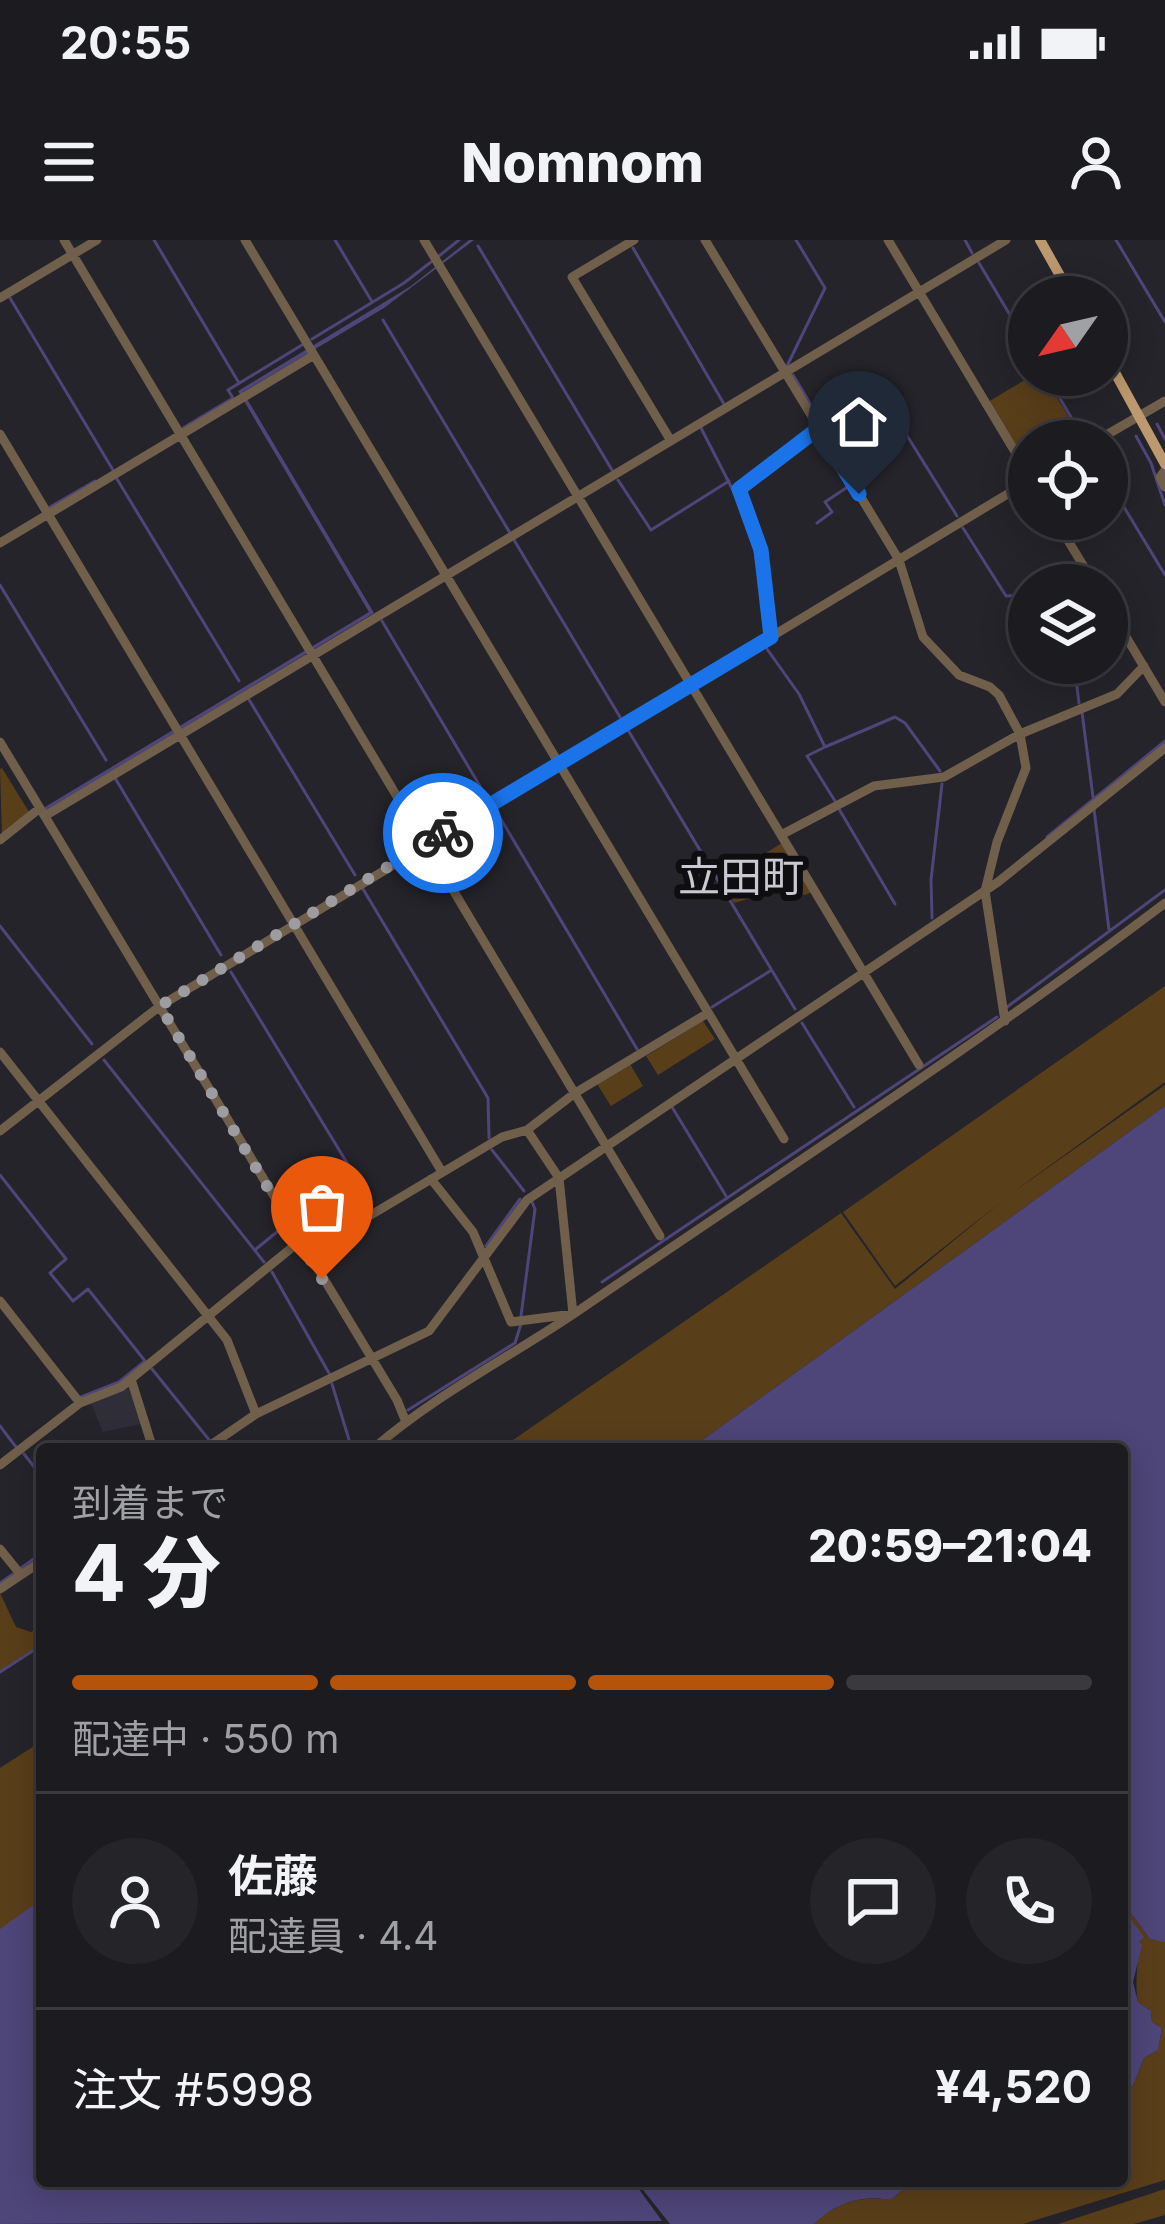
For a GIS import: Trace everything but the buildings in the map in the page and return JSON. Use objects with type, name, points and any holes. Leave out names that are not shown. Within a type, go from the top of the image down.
[{"type":"main road","points":[[1040,240],[1060,276]]},
{"type":"main road","points":[[1128,396],[1165,467]]},
{"type":"street","points":[[64,240],[660,1236]]},
{"type":"street","points":[[0,298],[97,240]]},
{"type":"street","points":[[244,240],[784,1139]]},
{"type":"street","points":[[424,240],[919,1065]]},
{"type":"street","points":[[634,240],[572,278],[671,441]]},
{"type":"street","points":[[705,240],[899,560],[923,637],[959,675],[999,694],[1020,734],[1026,768],[997,842],[985,891],[1005,1021]]},
{"type":"street","points":[[888,240],[1008,442]]},
{"type":"street","points":[[0,840],[1006,240]]},
{"type":"street","points":[[0,543],[312,352]]},
{"type":"street","points":[[1128,422],[1165,400]]},
{"type":"street","points":[[771,637],[761,550],[739,489],[819,428]]},
{"type":"street","points":[[0,434],[442,1172]]},
{"type":"street","points":[[1165,467],[1160,477],[1165,488]]},
{"type":"street","points":[[0,1131],[160,1006],[1008,491]]},
{"type":"street","points":[[1128,640],[1165,701]]},
{"type":"street","points":[[781,835],[874,786],[944,777],[1020,734],[1117,694],[1144,666]]},
{"type":"street","points":[[0,742],[406,1422]]},
{"type":"street","points":[[213,1443],[255,1411],[436,1326],[527,1200],[985,891],[1165,748]]},
{"type":"street","points":[[380,1443],[1005,1021],[1165,903]]},
{"type":"street","points":[[307,1253],[502,1137],[527,1130],[575,1093],[708,1013]]},
{"type":"street","points":[[0,1052],[226,1340],[255,1411]]},
{"type":"street","points":[[527,1130],[559,1178],[573,1314]]},
{"type":"street","points":[[431,1179],[473,1232],[511,1322],[573,1314]]},
{"type":"street","points":[[0,1466],[80,1403],[131,1378],[299,1241]]},
{"type":"street","points":[[0,1301],[80,1403]]},
{"type":"street","points":[[131,1378],[151,1443]]},
{"type":"street","points":[[0,1549],[19,1573]]},
{"type":"street","points":[[0,1589],[36,1564]]},
{"type":"shaded area","points":[[474,240],[384,308],[243,392],[374,613],[44,812],[45,807],[369,612],[238,391],[411,286]]},
{"type":"shaded area","points":[[1008,390],[1008,396],[1056,396],[1071,420],[1008,420],[1008,435],[988,402]]},
{"type":"shaded area","points":[[0,769],[29,812],[2,836]]},
{"type":"shaded area","points":[[782,843],[812,892],[778,890],[734,903],[721,880]]},
{"type":"shaded area","points":[[1165,986],[1165,1082],[1012,1193],[1165,1085],[1165,1106],[698,1443],[509,1443],[841,1213],[895,1289],[1002,1201],[895,1286],[843,1212]]},
{"type":"shaded area","points":[[703,1021],[715,1039],[658,1075],[646,1056]]},
{"type":"shaded area","points":[[630,1064],[643,1086],[611,1106],[597,1084]]},
{"type":"shaded area","points":[[1165,1106],[1165,1942],[1150,1939],[1128,1909],[1128,1443],[698,1443]]},
{"type":"shaded area","points":[[129,1386],[141,1424],[103,1432],[90,1401]]},
{"type":"shaded area","points":[[0,1593],[16,1627],[31,1632],[36,1628],[36,1649],[0,1672]]},
{"type":"shaded area","points":[[36,1745],[36,1905],[0,1930],[0,1768]]},
{"type":"shaded area","points":[[36,1903],[36,2187],[637,2187],[662,2221],[0,2224],[0,1929]]},
{"type":"shaded area","points":[[1128,1909],[1150,1939],[1165,1942],[1165,2180],[1023,2224],[814,2224],[849,2202],[890,2200],[906,2187],[1128,2187],[1128,2088],[1144,2058],[1158,2050],[1162,2028],[1138,2002],[1138,1942],[1143,1937]]},
{"type":"shaded area","points":[[1128,1916],[1144,1937],[1139,1942],[1133,1982],[1138,2002],[1162,2028],[1158,2050],[1144,2058],[1128,2088]]},
{"type":"shaded area","points":[[641,2187],[906,2187],[890,2200],[849,2202],[814,2224],[670,2224]]},
{"type":"shaded area","points":[[1165,2189],[1165,2215],[1134,2224],[1058,2224]]},
{"type":"waterway","points":[[154,240],[239,383]]},
{"type":"waterway","points":[[335,240],[371,300]]},
{"type":"waterway","points":[[439,256],[459,240]]},
{"type":"waterway","points":[[787,366],[825,288],[796,240]]},
{"type":"waterway","points":[[965,240],[972,253]]},
{"type":"waterway","points":[[1116,240],[1165,322]]},
{"type":"waterway","points":[[478,246],[612,470]]},
{"type":"waterway","points":[[633,248],[724,404]]},
{"type":"waterway","points":[[312,339],[431,262]]},
{"type":"waterway","points":[[979,263],[1008,312]]},
{"type":"waterway","points":[[10,298],[113,470]]},
{"type":"waterway","points":[[383,320],[510,533]]},
{"type":"waterway","points":[[183,428],[233,398],[228,390],[302,345]]},
{"type":"waterway","points":[[793,375],[856,480]]},
{"type":"waterway","points":[[1058,396],[1073,420]]},
{"type":"waterway","points":[[1157,424],[1165,439]]},
{"type":"waterway","points":[[701,428],[739,502]]},
{"type":"waterway","points":[[849,469],[906,434],[957,516]]},
{"type":"waterway","points":[[1136,436],[1165,505]]},
{"type":"waterway","points":[[117,479],[239,681]]},
{"type":"waterway","points":[[618,480],[651,530],[729,481]]},
{"type":"waterway","points":[[50,507],[95,481]]},
{"type":"waterway","points":[[817,523],[832,512],[825,502],[849,486]]},
{"type":"waterway","points":[[1128,514],[1165,575]]},
{"type":"waterway","points":[[963,528],[1008,596]]},
{"type":"waterway","points":[[753,539],[760,583]]},
{"type":"waterway","points":[[514,540],[620,717]]},
{"type":"waterway","points":[[0,585],[106,760]]},
{"type":"waterway","points":[[762,598],[763,614]]},
{"type":"waterway","points":[[382,621],[487,798]]},
{"type":"waterway","points":[[767,649],[799,694],[825,747],[895,717],[905,723],[940,771]]},
{"type":"waterway","points":[[1077,684],[1079,703]]},
{"type":"waterway","points":[[248,698],[355,875]]},
{"type":"waterway","points":[[1082,712],[1093,797]]},
{"type":"waterway","points":[[628,730],[795,1009]]},
{"type":"waterway","points":[[1047,837],[1165,741]]},
{"type":"waterway","points":[[823,748],[807,756],[835,801]]},
{"type":"waterway","points":[[115,778],[221,955]]},
{"type":"waterway","points":[[932,918],[931,880],[942,784]]},
{"type":"waterway","points":[[495,809],[637,1049]]},
{"type":"waterway","points":[[839,809],[895,904]]},
{"type":"waterway","points":[[1094,809],[1109,930]]},
{"type":"waterway","points":[[363,889],[488,1098],[489,1138]]},
{"type":"waterway","points":[[1007,1007],[1165,890]]},
{"type":"waterway","points":[[0,926],[92,1044]]},
{"type":"waterway","points":[[712,1007],[770,971]]},
{"type":"waterway","points":[[231,972],[358,1181],[296,1219]]},
{"type":"waterway","points":[[602,1282],[997,1017]]},
{"type":"waterway","points":[[802,1023],[854,1107]]},
{"type":"waterway","points":[[104,1060],[264,1262]]},
{"type":"waterway","points":[[672,1107],[726,1196]]},
{"type":"waterway","points":[[492,1150],[524,1191]]},
{"type":"waterway","points":[[0,1175],[66,1259],[50,1273],[73,1301],[88,1289],[145,1361],[119,1382],[81,1397]]},
{"type":"waterway","points":[[486,1246],[520,1199]]},
{"type":"waterway","points":[[521,1316],[535,1209],[532,1202]]},
{"type":"waterway","points":[[256,1249],[283,1227]]},
{"type":"waterway","points":[[272,1272],[330,1375]]},
{"type":"waterway","points":[[408,1410],[515,1343],[521,1324]]},
{"type":"waterway","points":[[152,1369],[210,1441]]},
{"type":"waterway","points":[[332,1384],[350,1443]]},
{"type":"waterway","points":[[0,1426],[16,1447]]},
{"type":"waterway","points":[[24,1454],[36,1469]]},
{"type":"waterway","points":[[21,1568],[36,1557]]},
{"type":"waterway","points":[[0,1583],[13,1574]]},
{"type":"waterway","points":[[0,1672],[36,1649]]},
{"type":"way so far","points":[[322,1279],[160,1006],[443,833]]},
{"type":"district","name":"立田町","points":[[741,877]]},
{"type":"route","points":[[443,833],[771,637],[761,550],[739,489],[819,428],[859,494]]}]
